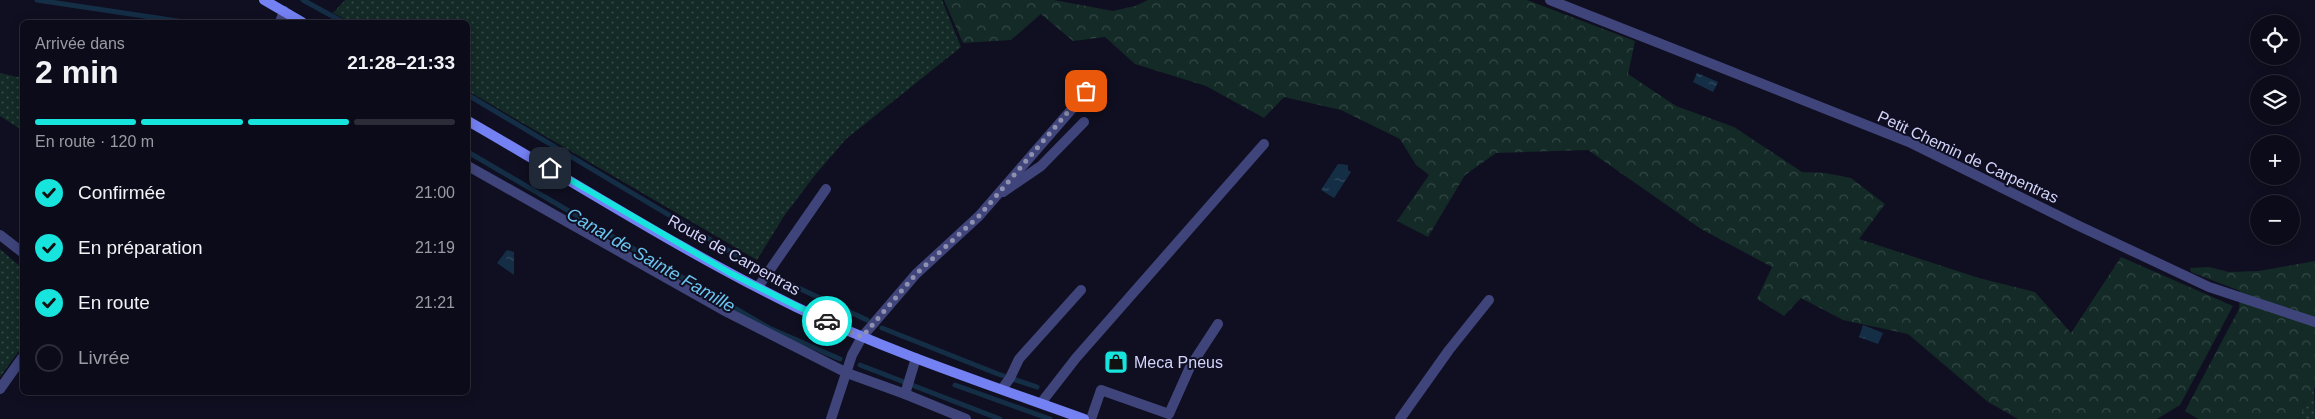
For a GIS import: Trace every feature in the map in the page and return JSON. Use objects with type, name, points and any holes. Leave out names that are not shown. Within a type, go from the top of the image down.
[{"type":"main road","points":[[264,0],[299,20]]},
{"type":"main road","name":"Route de Carpentras","points":[[470,121],[758,287],[862,337],[1084,419]]},
{"type":"street","name":"Petit Chemin de Carpentras","points":[[1550,0],[1909,142],[2076,225],[2209,287],[2315,322]]},
{"type":"street","points":[[281,20],[284,11]]},
{"type":"street","points":[[831,419],[852,355],[862,337],[916,274],[979,216],[1078,102],[1094,79]]},
{"type":"street","points":[[994,198],[1041,166],[1084,122]]},
{"type":"street","points":[[1040,403],[1076,358],[1264,144]]},
{"type":"street","points":[[470,167],[714,305],[847,373],[966,419]]},
{"type":"street","points":[[758,287],[826,189]]},
{"type":"street","points":[[0,235],[20,250]]},
{"type":"street","points":[[1002,389],[1010,378],[1019,359],[1082,290]]},
{"type":"street","points":[[1400,419],[1449,350],[1489,300]]},
{"type":"street","points":[[1091,419],[1101,390],[1169,414],[1190,367],[1218,324]]},
{"type":"street","points":[[905,394],[916,358]]},
{"type":"street","points":[[0,389],[20,361]]},
{"type":"green space","points":[[345,0],[942,0],[961,47],[846,139],[815,175],[784,216],[757,260],[470,92],[470,20],[346,20],[333,13]]},
{"type":"green space","points":[[944,0],[1054,0],[1113,11],[1135,6],[1148,0],[1527,0],[1635,41],[1628,74],[1676,106],[1734,127],[1802,172],[1825,173],[1851,178],[1885,204],[1859,239],[1979,278],[2035,292],[2071,333],[2121,257],[2233,306],[2180,405],[2157,419],[2018,419],[1988,402],[1908,334],[1843,320],[1801,298],[1784,316],[1757,299],[1772,267],[1701,229],[1588,150],[1496,153],[1465,175],[1428,237],[1397,221],[1429,175],[1416,165],[1400,139],[1341,110],[1284,97],[1264,118],[1206,86],[1135,64],[1105,37],[1073,41],[1041,14],[1011,40],[963,43]]},
{"type":"green space","points":[[0,73],[20,78],[20,129],[0,116]]},
{"type":"green space","points":[[0,249],[20,266],[20,350],[0,377]]},
{"type":"green space","points":[[2315,261],[2315,387],[2299,419],[2198,419],[2185,411],[2239,309],[2240,291],[2191,272],[2190,268],[2209,267],[2229,272],[2259,271]]},
{"type":"green space","points":[[2314,387],[2315,419],[2299,419]]},
{"type":"water","points":[[1697,73],[1718,82],[1713,92],[1693,82]]},
{"type":"water","points":[[1338,164],[1348,165],[1348,170],[1351,172],[1334,198],[1321,190]]},
{"type":"water","points":[[507,250],[514,252],[514,275],[497,263]]},
{"type":"water","points":[[1863,325],[1883,333],[1878,344],[1859,337]]},
{"type":"waterway","name":"Canal de Sainte Famille","points":[[37,0],[171,20]]},
{"type":"waterway","points":[[303,0],[339,20]]},
{"type":"waterway","points":[[470,96],[756,267]]},
{"type":"waterway","name":"Canal de Sainte Famille","points":[[470,153],[769,328],[840,359]]},
{"type":"waterway","points":[[777,278],[867,320]]},
{"type":"waterway","points":[[882,328],[998,374],[1037,387]]},
{"type":"waterway","name":"Canal de Sainte Famille","points":[[860,365],[1000,419]]},
{"type":"waterway","points":[[955,385],[1050,419]]},
{"type":"way so far","points":[[827,321],[862,337],[916,274],[979,216],[1086,91]]},
{"type":"place","name":"Meca Pneus","points":[[1116,362]]},
{"type":"route","points":[[550,168],[730,273],[827,321]]}]
